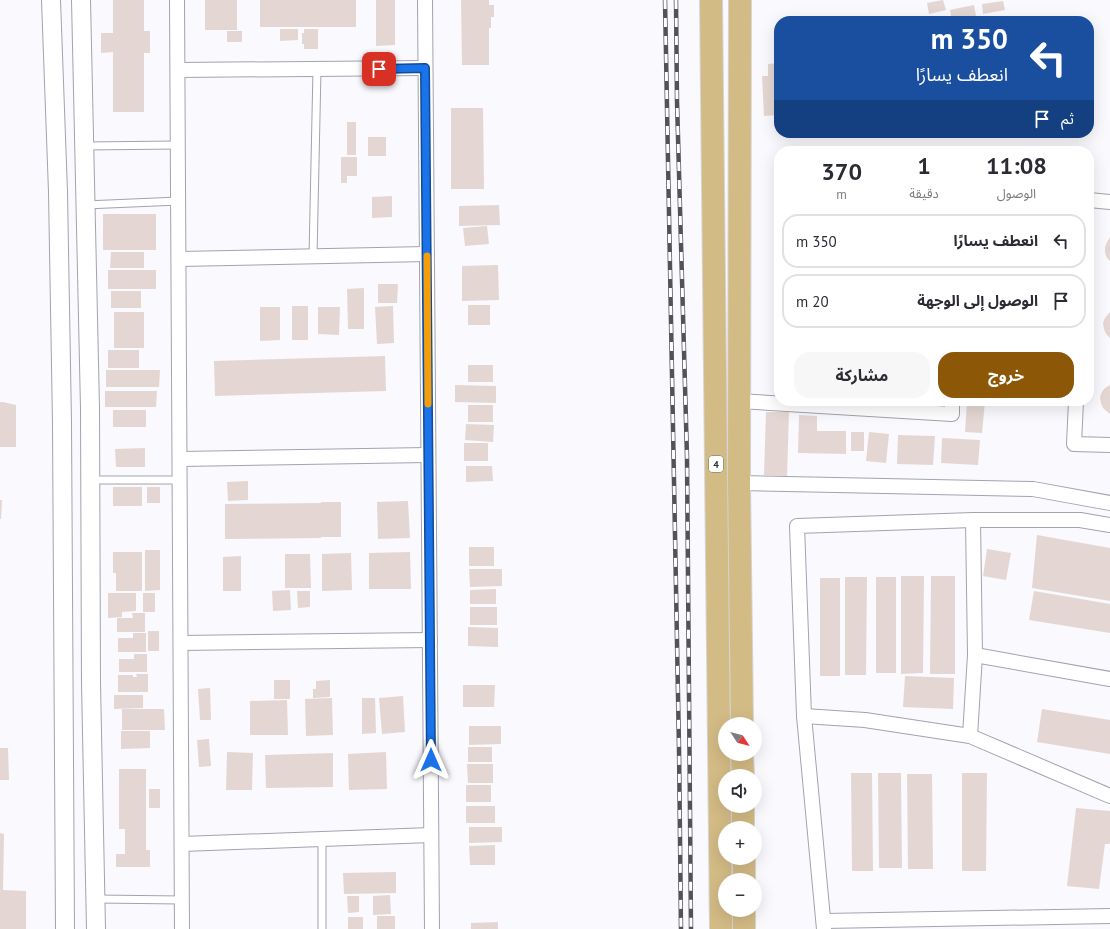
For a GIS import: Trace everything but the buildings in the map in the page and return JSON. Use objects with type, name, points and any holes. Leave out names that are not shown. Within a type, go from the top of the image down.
[{"type":"main road","name":"4","points":[[711,0],[721,929]]},
{"type":"main road","name":"4","points":[[740,0],[739,483],[742,717]]},
{"type":"main road","points":[[744,917],[744,929]]},
{"type":"street","points":[[51,0],[58,192],[62,423],[65,929]]},
{"type":"street","points":[[81,0],[90,408],[91,683],[96,929]]},
{"type":"street","points":[[178,0],[182,929]]},
{"type":"street","points":[[425,0],[432,929]]},
{"type":"street","points":[[178,70],[425,68]]},
{"type":"street","points":[[1094,200],[1110,202]]},
{"type":"street","points":[[179,259],[427,254]]},
{"type":"street","points":[[739,402],[774,404]]},
{"type":"street","points":[[810,406],[952,414],[952,406]]},
{"type":"street","points":[[1076,406],[1074,444],[1110,445]]},
{"type":"street","points":[[180,459],[428,455]]},
{"type":"street","points":[[739,483],[1033,489],[1110,503]]},
{"type":"street","points":[[1110,525],[1080,520],[973,520],[797,526],[804,716],[824,925],[1110,916]]},
{"type":"street","points":[[970,736],[975,655],[973,520]]},
{"type":"street","points":[[181,643],[430,640]]},
{"type":"street","points":[[975,655],[1110,679]]},
{"type":"street","points":[[804,716],[865,720],[970,736],[1110,796]]},
{"type":"street","points":[[182,844],[431,835]]},
{"type":"lane","points":[[313,256],[317,69]]},
{"type":"lane","points":[[84,146],[178,145]]},
{"type":"lane","points":[[85,205],[178,201]]},
{"type":"lane","points":[[90,480],[180,480]]},
{"type":"lane","points":[[322,839],[322,929]]},
{"type":"lane","points":[[95,898],[182,900]]},
{"type":"railway","points":[[665,0],[681,929]]},
{"type":"railway","points":[[676,0],[677,101],[687,457],[691,929]]},
{"type":"slow traffic","points":[[427,256],[428,404]]},
{"type":"route","points":[[379,69],[425,68],[431,760]]}]
